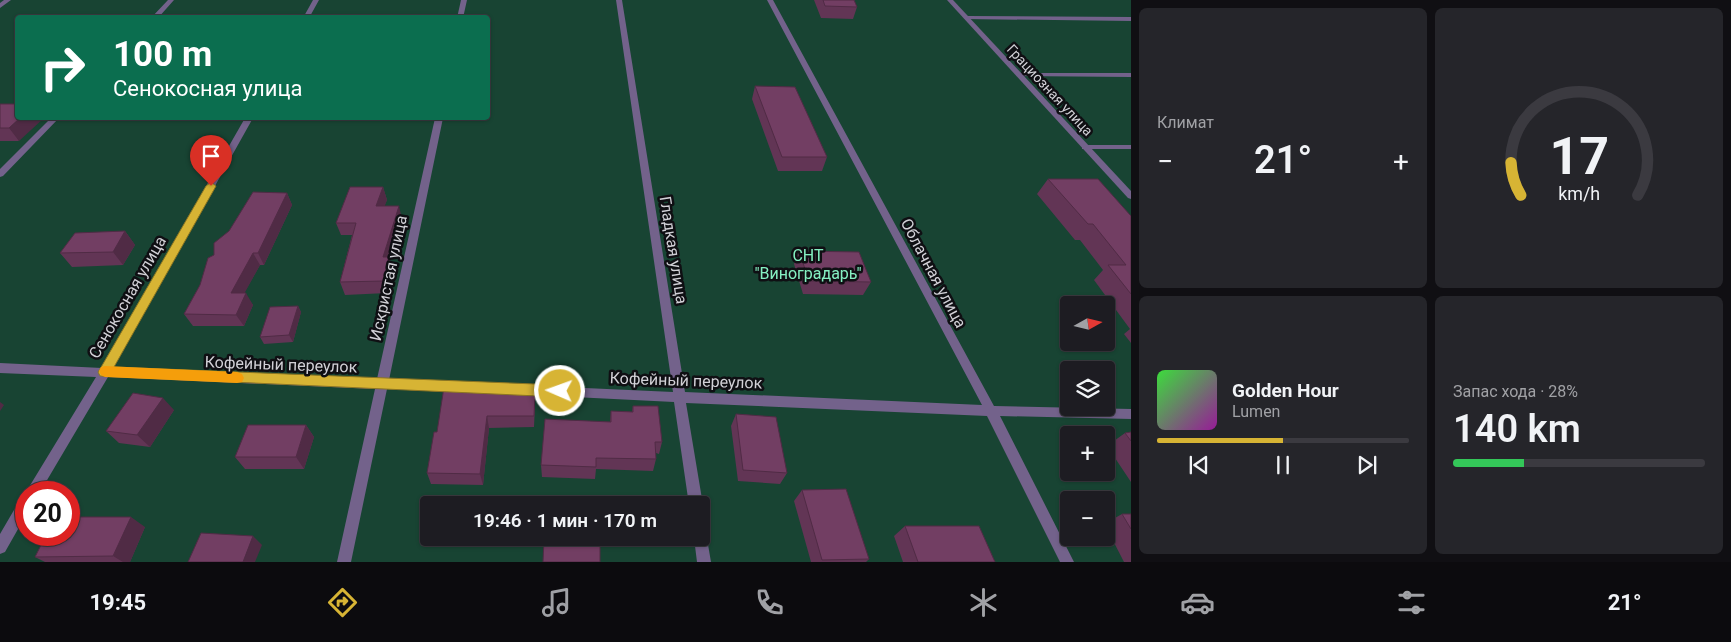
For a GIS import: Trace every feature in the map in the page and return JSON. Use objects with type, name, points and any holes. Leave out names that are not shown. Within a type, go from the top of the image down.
[{"type":"street","points":[[0,6],[8,0]]},
{"type":"street","points":[[157,15],[171,0]]},
{"type":"street","points":[[308,15],[316,0]]},
{"type":"street","points":[[461,15],[464,0]]},
{"type":"street","name":"Гладкая улица","points":[[619,0],[695,496]]},
{"type":"street","name":"Облачная улица","points":[[770,0],[991,410],[1066,562]]},
{"type":"street","name":"Грациозная улица","points":[[950,0],[1131,196]]},
{"type":"street","points":[[967,18],[1131,19]]},
{"type":"street","points":[[1019,75],[1131,75]]},
{"type":"street","points":[[0,174],[53,120]]},
{"type":"street","name":"Сенокосная улица","points":[[39,481],[105,372],[248,120]]},
{"type":"street","name":"Искристая улица","points":[[344,562],[438,120]]},
{"type":"street","points":[[1086,147],[1131,148]]},
{"type":"street","name":"Кофейный переулок","points":[[0,368],[991,410],[1131,414]]},
{"type":"street","points":[[0,547],[15,522]]},
{"type":"street","points":[[702,546],[704,562]]},
{"type":"green space","name":"СНТ \"Виноградарь\"","points":[[0,0],[1131,0],[1131,562],[0,562]]},
{"type":"building","points":[[823,0],[854,0],[857,7],[825,6]]},
{"type":"building","points":[[755,86],[795,87],[827,157],[782,157]]},
{"type":"building","points":[[0,104],[15,104],[15,120],[18,120],[9,128],[0,128]]},
{"type":"building","points":[[1048,179],[1098,179],[1131,216],[1131,294],[1108,265],[1126,265],[1093,224],[1088,224]]},
{"type":"building","points":[[350,187],[383,187],[376,206],[399,206],[383,257],[389,257],[383,281],[340,282],[356,223],[336,223]]},
{"type":"building","points":[[253,192],[287,193],[258,253],[253,253],[231,293],[246,293],[236,315],[184,314],[200,285],[208,258],[214,255],[214,243],[229,231]]},
{"type":"building","points":[[125,231],[113,252],[60,253],[75,233]]},
{"type":"building","points":[[799,251],[859,252],[871,282],[809,281]]},
{"type":"building","points":[[298,306],[289,335],[260,337],[270,307]]},
{"type":"building","points":[[508,386],[508,393],[535,393],[534,416],[487,416],[480,474],[427,473],[434,432],[437,432],[444,387]]},
{"type":"building","points":[[133,393],[163,398],[137,435],[106,431]]},
{"type":"building","points":[[633,406],[658,406],[662,442],[655,442],[656,459],[596,458],[596,467],[541,465],[545,419],[611,422],[611,411],[633,412]]},
{"type":"building","points":[[736,414],[776,417],[787,473],[743,470]]},
{"type":"building","points":[[248,425],[306,425],[296,457],[235,457]]},
{"type":"building","points":[[1131,432],[1131,441],[1125,433]]},
{"type":"building","points":[[846,489],[869,559],[822,560],[802,490]]},
{"type":"building","points":[[1122,514],[1131,514],[1131,529]]},
{"type":"building","points":[[80,517],[131,517],[113,556],[35,557],[40,546],[80,546]]},
{"type":"building","points":[[905,526],[979,526],[995,562],[918,562]]},
{"type":"building","points":[[201,533],[253,536],[243,562],[188,562]]},
{"type":"building","points":[[544,546],[600,546],[600,562],[543,562]]},
{"type":"slow traffic","points":[[105,371],[237,378]]},
{"type":"route","points":[[211,186],[105,372],[560,391]]}]
